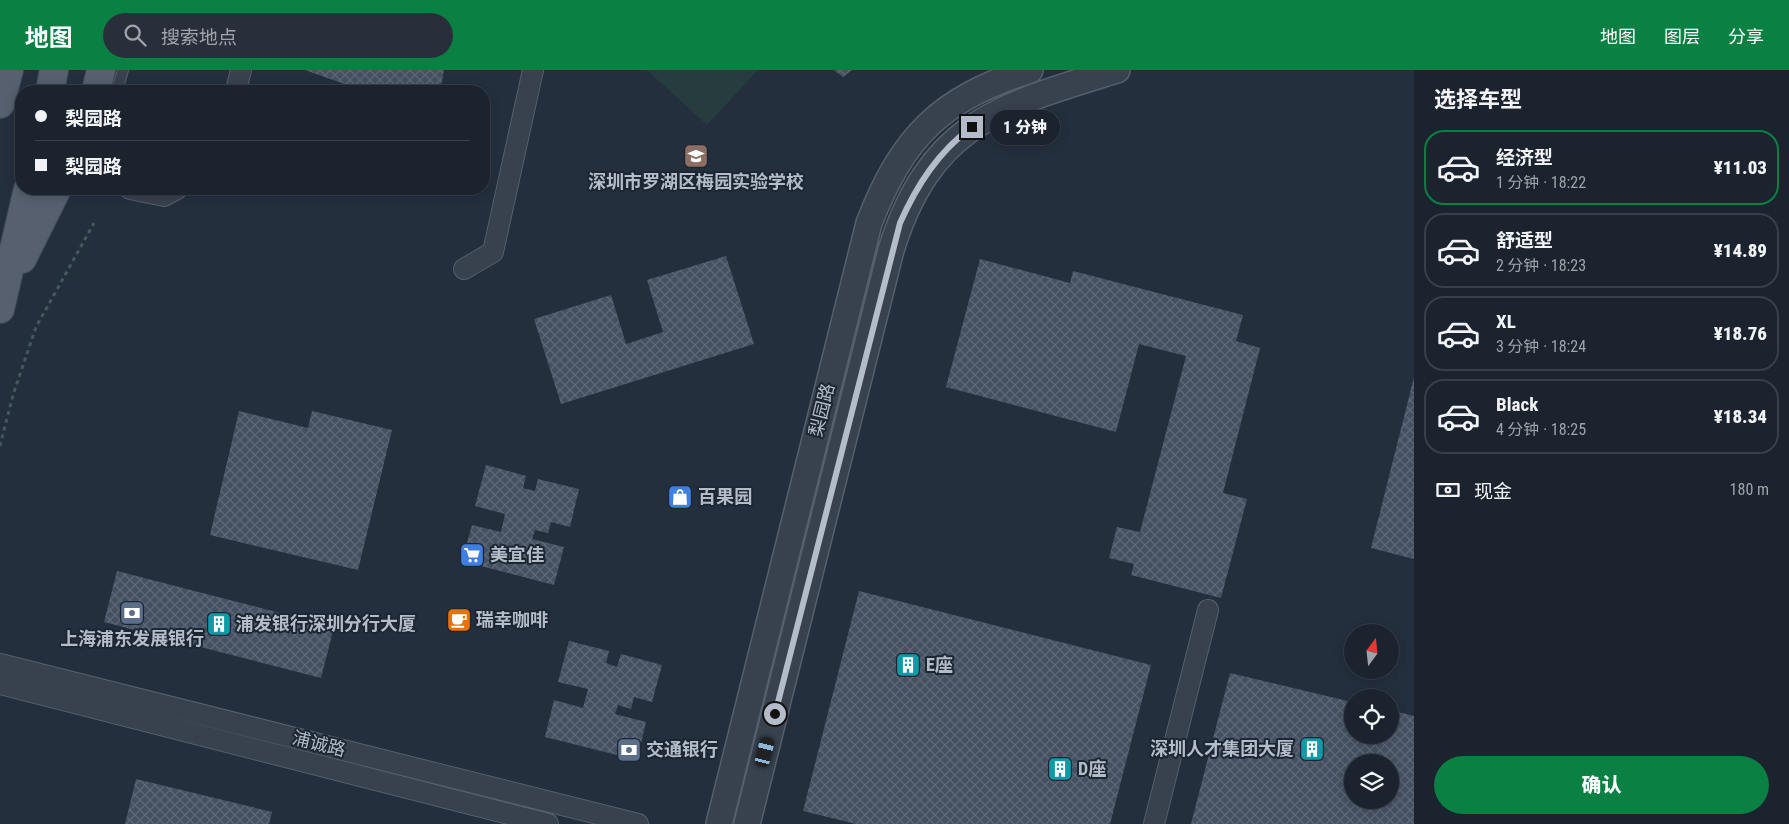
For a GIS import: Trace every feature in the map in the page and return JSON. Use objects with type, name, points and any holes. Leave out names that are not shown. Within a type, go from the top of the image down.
[{"type":"main road","points":[[0,104],[9,70]]},
{"type":"main road","points":[[51,85],[54,70]]},
{"type":"main road","points":[[97,85],[101,70]]},
{"type":"main road","points":[[1,304],[27,195]]},
{"type":"main road","points":[[1,304],[54,195]]},
{"type":"street","points":[[237,85],[241,70]]},
{"type":"street","points":[[464,269],[493,252],[533,70]]},
{"type":"street","name":"梨园路","points":[[719,824],[866,233],[884,185],[905,151],[930,122],[964,97],[1006,78],[1030,70]]},
{"type":"street","name":"梨园路","points":[[747,824],[891,250],[913,193],[933,163],[957,138],[987,117],[1018,102],[1117,70]]},
{"type":"street","points":[[1154,824],[1208,610]]},
{"type":"street","name":"浦诚路","points":[[0,664],[638,824]]},
{"type":"street","name":"浦诚路","points":[[0,684],[548,824]]},
{"type":"lane","points":[[119,85],[123,70]]},
{"type":"path","points":[[0,446],[13,395],[36,327],[94,223]]},
{"type":"green space","points":[[647,70],[758,70],[707,125]]},
{"type":"building","points":[[305,70],[444,70],[441,85],[347,85]]},
{"type":"building","points":[[834,70],[852,70],[843,77]]},
{"type":"building","points":[[726,256],[754,344],[561,404],[534,319],[611,295],[626,344],[663,332],[647,280]]},
{"type":"building","points":[[980,259],[1070,283],[1073,271],[1243,315],[1236,341],[1260,348],[1223,493],[1247,499],[1221,598],[1131,575],[1134,564],[1109,558],[1117,527],[1140,532],[1186,356],[1139,344],[1116,432],[946,387]]},
{"type":"building","points":[[1414,377],[1414,559],[1371,548]]},
{"type":"building","points":[[239,411],[308,428],[312,411],[392,430],[358,570],[210,535]]},
{"type":"building","points":[[486,465],[526,476],[523,488],[535,491],[538,479],[579,489],[570,527],[551,522],[548,533],[535,530],[532,539],[564,547],[554,585],[462,561],[472,525],[501,532],[505,514],[475,506]]},
{"type":"building","name":"浦发银行深圳分行大厦","points":[[117,571],[334,627],[321,678],[104,622]]},
{"type":"building","points":[[859,591],[1151,665],[1110,824],[856,824],[803,811]]},
{"type":"building","points":[[569,641],[609,651],[606,663],[617,667],[621,654],[662,665],[652,702],[634,697],[631,709],[618,705],[615,714],[646,722],[637,760],[545,737],[554,700],[583,708],[588,689],[558,682]]},
{"type":"building","name":"深圳人才集团大厦","points":[[1230,673],[1344,700],[1344,744],[1399,744],[1399,712],[1414,716],[1414,824],[1191,824]]},
{"type":"building","points":[[136,779],[272,812],[269,824],[125,824]]},
{"type":"place","name":"深圳市罗湖区梅园实验学校","points":[[696,156]]},
{"type":"place","name":"百果园","points":[[680,497]]},
{"type":"place","name":"美宜佳","points":[[472,555]]},
{"type":"place","name":"上海浦东发展银行","points":[[132,613]]},
{"type":"place","name":"瑞幸咖啡","points":[[459,620]]},
{"type":"place","name":"浦发银行深圳分行大厦","points":[[219,624]]},
{"type":"place","name":"E座","points":[[908,665]]},
{"type":"place","name":"深圳人才集团大厦","points":[[1312,749]]},
{"type":"place","name":"交通银行","points":[[629,750]]},
{"type":"place","name":"D座","points":[[1060,769]]},
{"type":"route","points":[[775,714],[891,250],[900,223],[913,193],[933,163],[957,138],[972,127]]}]
